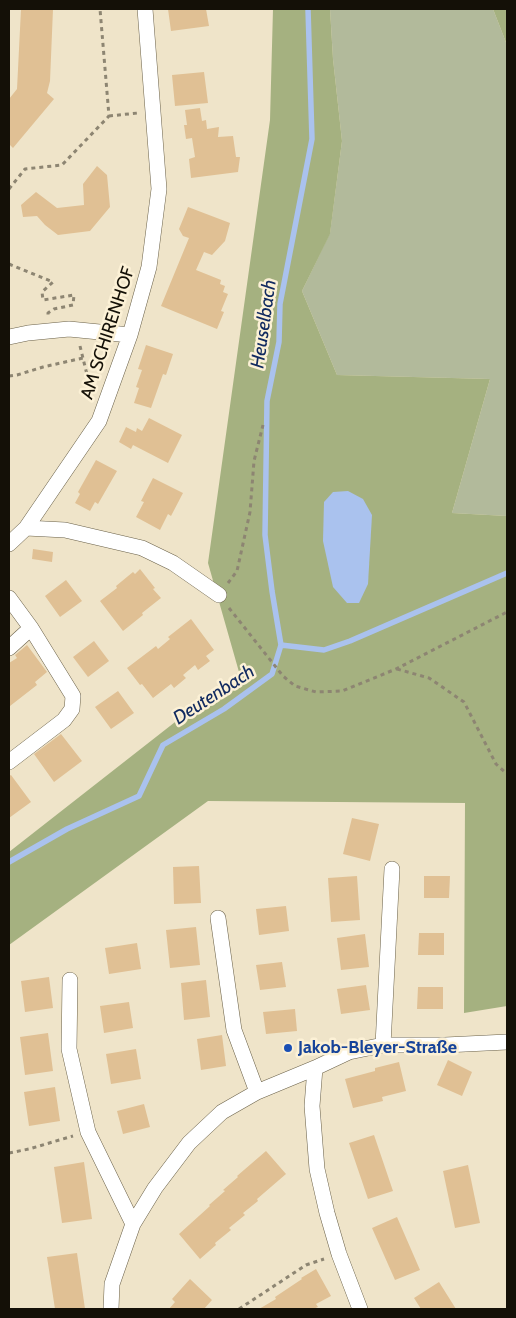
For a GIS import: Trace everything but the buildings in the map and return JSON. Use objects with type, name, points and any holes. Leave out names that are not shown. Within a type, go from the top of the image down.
[{"type":"street","name":"AM SCHIRENHOF","points":[[9,544],[26,528],[99,421],[130,335],[149,267],[159,189],[145,9]]},
{"type":"street","points":[[9,337],[69,329],[130,335]]},
{"type":"street","points":[[26,528],[65,530],[142,548],[173,563],[218,595]]},
{"type":"street","points":[[9,598],[31,628],[72,696],[72,709],[64,720],[9,762]]},
{"type":"street","points":[[9,648],[31,628]]},
{"type":"street","points":[[383,1045],[392,869]]},
{"type":"street","points":[[218,918],[234,1030],[257,1092]]},
{"type":"street","points":[[70,980],[69,1049],[88,1132],[133,1224]]},
{"type":"street","points":[[111,1309],[112,1284],[133,1224],[155,1188],[190,1143],[222,1112],[257,1092],[349,1052],[383,1045],[507,1042]]},
{"type":"street","points":[[315,1068],[312,1106],[317,1169],[339,1254],[360,1309]]},
{"type":"path","points":[[100,9],[109,116]]},
{"type":"path","points":[[9,189],[25,169],[62,166],[109,116],[153,112]]},
{"type":"path","points":[[9,264],[53,282],[42,292],[43,300],[74,295],[73,305],[54,309],[48,313],[49,321],[69,329],[80,342],[92,394]]},
{"type":"path","points":[[9,376],[83,358]]},
{"type":"path","points":[[263,425],[254,461],[250,512],[237,572],[218,595],[283,676],[295,686],[316,692],[342,690],[396,669],[507,612]]},
{"type":"path","points":[[396,669],[429,678],[464,702],[496,764],[507,774]]},
{"type":"path","points":[[9,1153],[29,1150],[88,1132]]},
{"type":"path","points":[[239,1309],[306,1265],[339,1254]]},
{"type":"green space","points":[[273,9],[330,9],[333,59],[342,141],[330,234],[302,291],[337,375],[490,379],[452,513],[507,516],[507,1006],[464,1013],[465,803],[208,801],[9,945],[9,852],[239,672],[208,563],[270,120]]},
{"type":"green space","points":[[330,9],[493,9],[507,45],[507,516],[452,513],[490,379],[337,375],[302,291],[330,233],[342,141],[333,59]]},
{"type":"green space","points":[[493,9],[507,9],[507,45]]},
{"type":"water","points":[[348,491],[363,499],[372,515],[368,584],[359,603],[347,603],[333,587],[323,541],[324,502],[333,492]]},
{"type":"waterway","name":"Heuselbach","points":[[281,645],[265,535],[267,401],[279,342],[280,304],[312,139],[308,9]]},
{"type":"waterway","name":"Deutenbach","points":[[9,862],[67,829],[139,796],[163,745],[224,709],[272,674],[281,645],[324,650],[350,641],[507,573]]},
{"type":"place","name":"Jakob-Bleyer-Straße","points":[[288,1048]]}]
